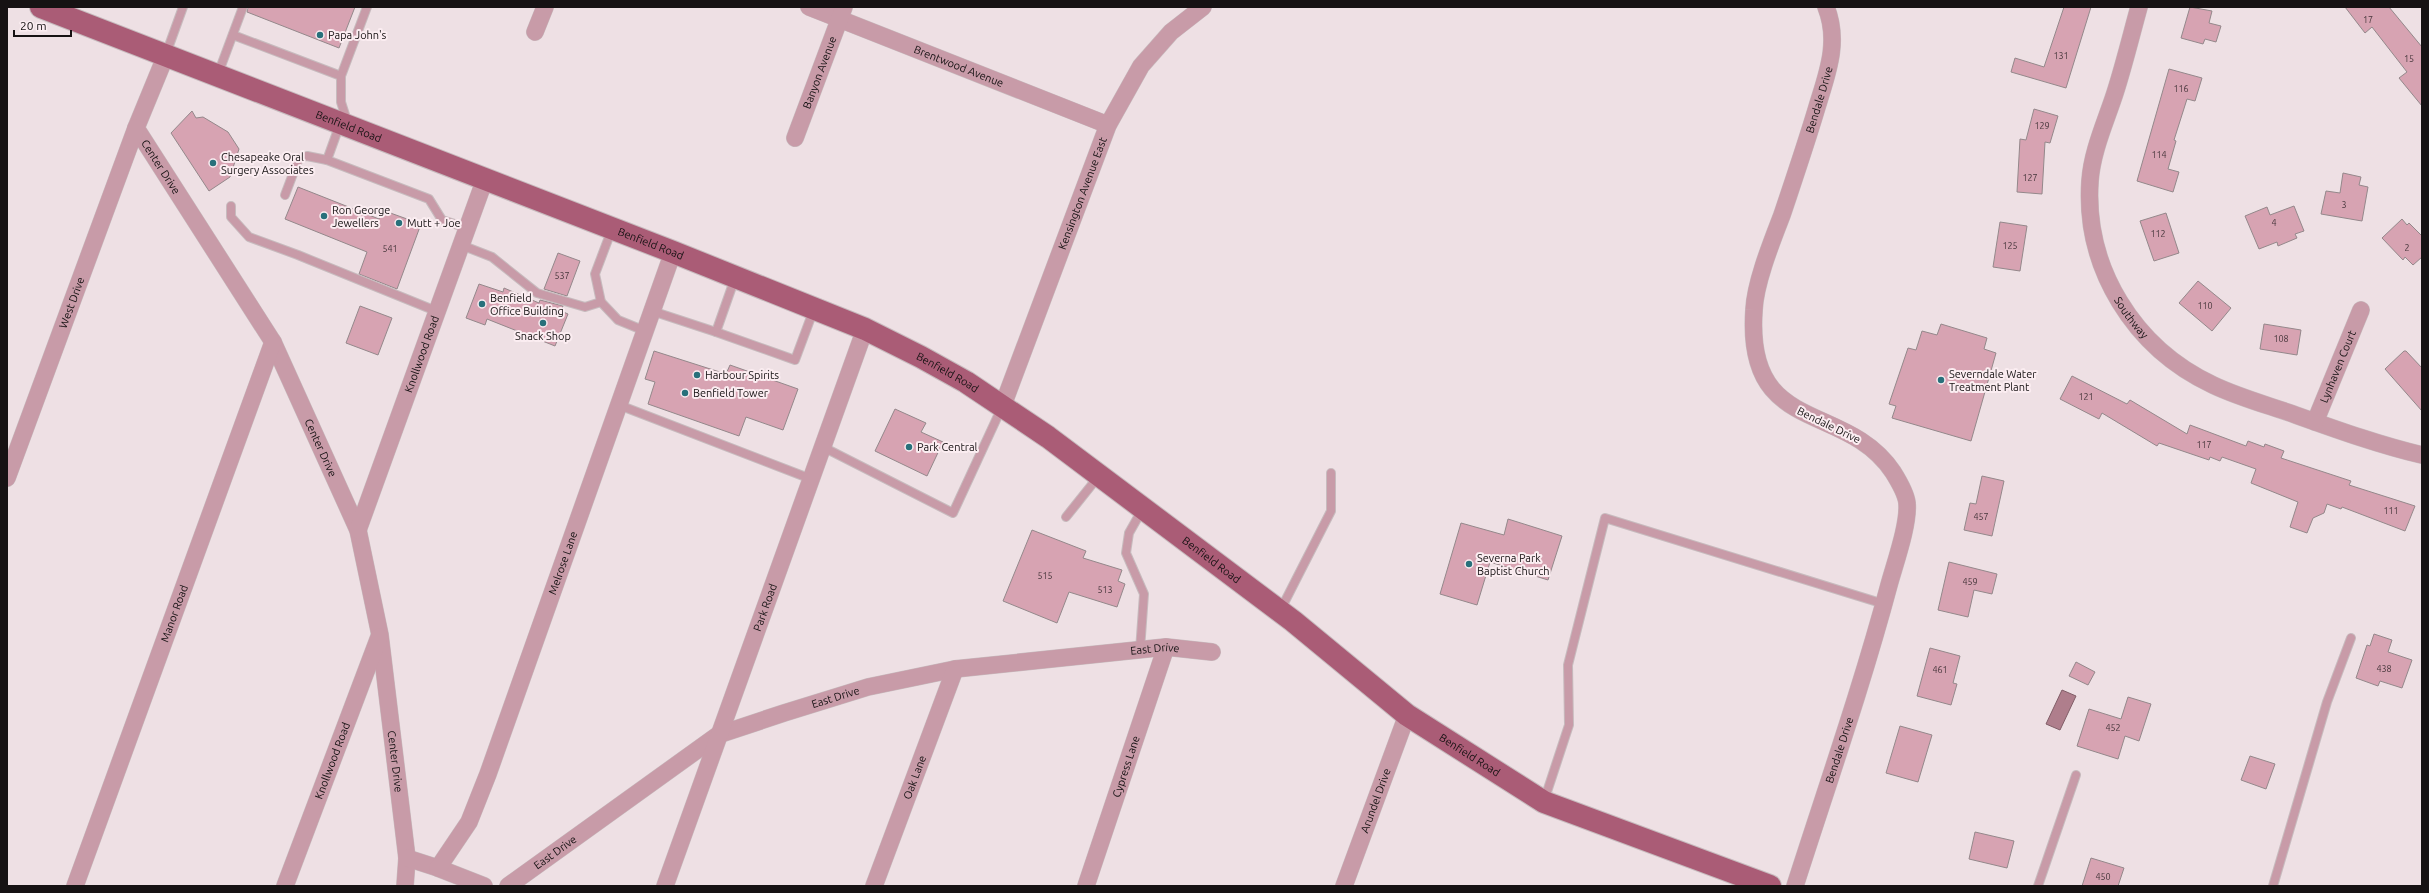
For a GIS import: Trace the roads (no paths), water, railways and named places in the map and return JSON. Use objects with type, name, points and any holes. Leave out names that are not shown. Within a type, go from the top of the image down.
[{"type":"main road","name":"Benfield Road","points":[[41,7],[612,228],[865,329],[966,382],[1003,405],[1280,612],[1407,715],[1544,802],[1770,886]]},
{"type":"street","points":[[535,32],[545,7]]},
{"type":"street","name":"Brentwood Avenue","points":[[809,7],[841,12],[1108,125]]},
{"type":"street","name":"Kensington Avenue East","points":[[1003,405],[1108,125],[1141,66],[1171,32],[1203,7]]},
{"type":"street","name":"Bendale Drive","points":[[1795,886],[1884,604],[1903,533],[1907,503],[1898,480],[1886,461],[1866,442],[1812,418],[1785,402],[1769,384],[1758,362],[1754,335],[1754,308],[1769,251],[1798,169],[1831,62],[1833,39],[1831,20],[1826,7]]},
{"type":"street","name":"Southway","points":[[2139,7],[2119,81],[2095,154],[2090,179],[2090,220],[2102,270],[2112,292],[2149,342],[2179,366],[2213,385],[2315,422],[2422,456]]},
{"type":"street","name":"Banyon Avenue","points":[[795,138],[841,12]]},
{"type":"street","name":"Center Drive","points":[[166,55],[136,128],[273,342],[358,530],[380,635],[407,858],[405,886]]},
{"type":"street","name":"West Drive","points":[[7,478],[136,128]]},
{"type":"street","name":"Knollwood Road","points":[[358,530],[485,179]]},
{"type":"street","name":"Melrose Lane","points":[[438,868],[469,822],[673,252]]},
{"type":"street","name":"Lynhaven Court","points":[[2315,422],[2361,310]]},
{"type":"street","name":"Park Road","points":[[665,886],[865,329]]},
{"type":"street","name":"Manor Road","points":[[74,886],[273,342]]},
{"type":"street","name":"Knollwood Road","points":[[285,886],[380,635]]},
{"type":"street","name":"East Drive","points":[[508,886],[718,735],[868,687],[955,669],[1166,647],[1212,652]]},
{"type":"street","name":"Cypress Lane","points":[[1086,886],[1166,647]]},
{"type":"street","name":"Oak Lane","points":[[874,886],[955,669]]},
{"type":"street","name":"Arundel Drive","points":[[1344,886],[1407,715]]},
{"type":"street","points":[[407,858],[484,886]]},
{"type":"lane","points":[[166,55],[183,7]]},
{"type":"lane","points":[[218,75],[243,7]]},
{"type":"lane","points":[[327,160],[345,125],[341,102],[341,76],[367,7]]},
{"type":"lane","points":[[233,36],[341,76]]},
{"type":"lane","points":[[285,195],[299,158],[307,156],[327,160],[429,199],[442,220],[467,228]]},
{"type":"lane","points":[[231,206],[231,217],[248,237],[298,255],[436,311]]},
{"type":"lane","points":[[612,228],[595,274],[601,302],[618,320],[645,331]]},
{"type":"lane","points":[[461,245],[492,257],[537,293],[585,307],[601,302]]},
{"type":"lane","points":[[716,332],[736,277]]},
{"type":"lane","points":[[652,311],[795,360],[814,309]]},
{"type":"lane","points":[[619,405],[811,479]]},
{"type":"lane","points":[[823,447],[953,513],[1003,405]]},
{"type":"lane","points":[[1280,612],[1331,511],[1331,473]]},
{"type":"lane","points":[[1066,517],[1099,476]]},
{"type":"lane","points":[[1140,650],[1144,594],[1126,553],[1129,533],[1142,510]]},
{"type":"lane","points":[[1544,802],[1569,725],[1568,665],[1605,518],[1884,604]]},
{"type":"lane","points":[[2273,886],[2327,702],[2351,638]]},
{"type":"lane","points":[[2038,886],[2076,775]]},
{"type":"place","name":"Papa John's","points":[[320,35]]},
{"type":"place","name":"Chesapeake Oral Surgery Associates","points":[[213,163]]},
{"type":"place","name":"Ron George Jewellers","points":[[324,216]]},
{"type":"place","name":"Mutt + Joe","points":[[399,223]]},
{"type":"place","name":"Benfield Office Building","points":[[482,304]]},
{"type":"place","name":"Snack Shop","points":[[543,323]]},
{"type":"place","name":"Harbour Spirits","points":[[697,375]]},
{"type":"place","name":"Severndale Water Treatment Plant","points":[[1941,380]]},
{"type":"place","name":"Benfield Tower","points":[[685,393]]},
{"type":"place","name":"Park Central","points":[[909,447]]},
{"type":"place","name":"Severna Park Baptist Church","points":[[1469,564]]}]
